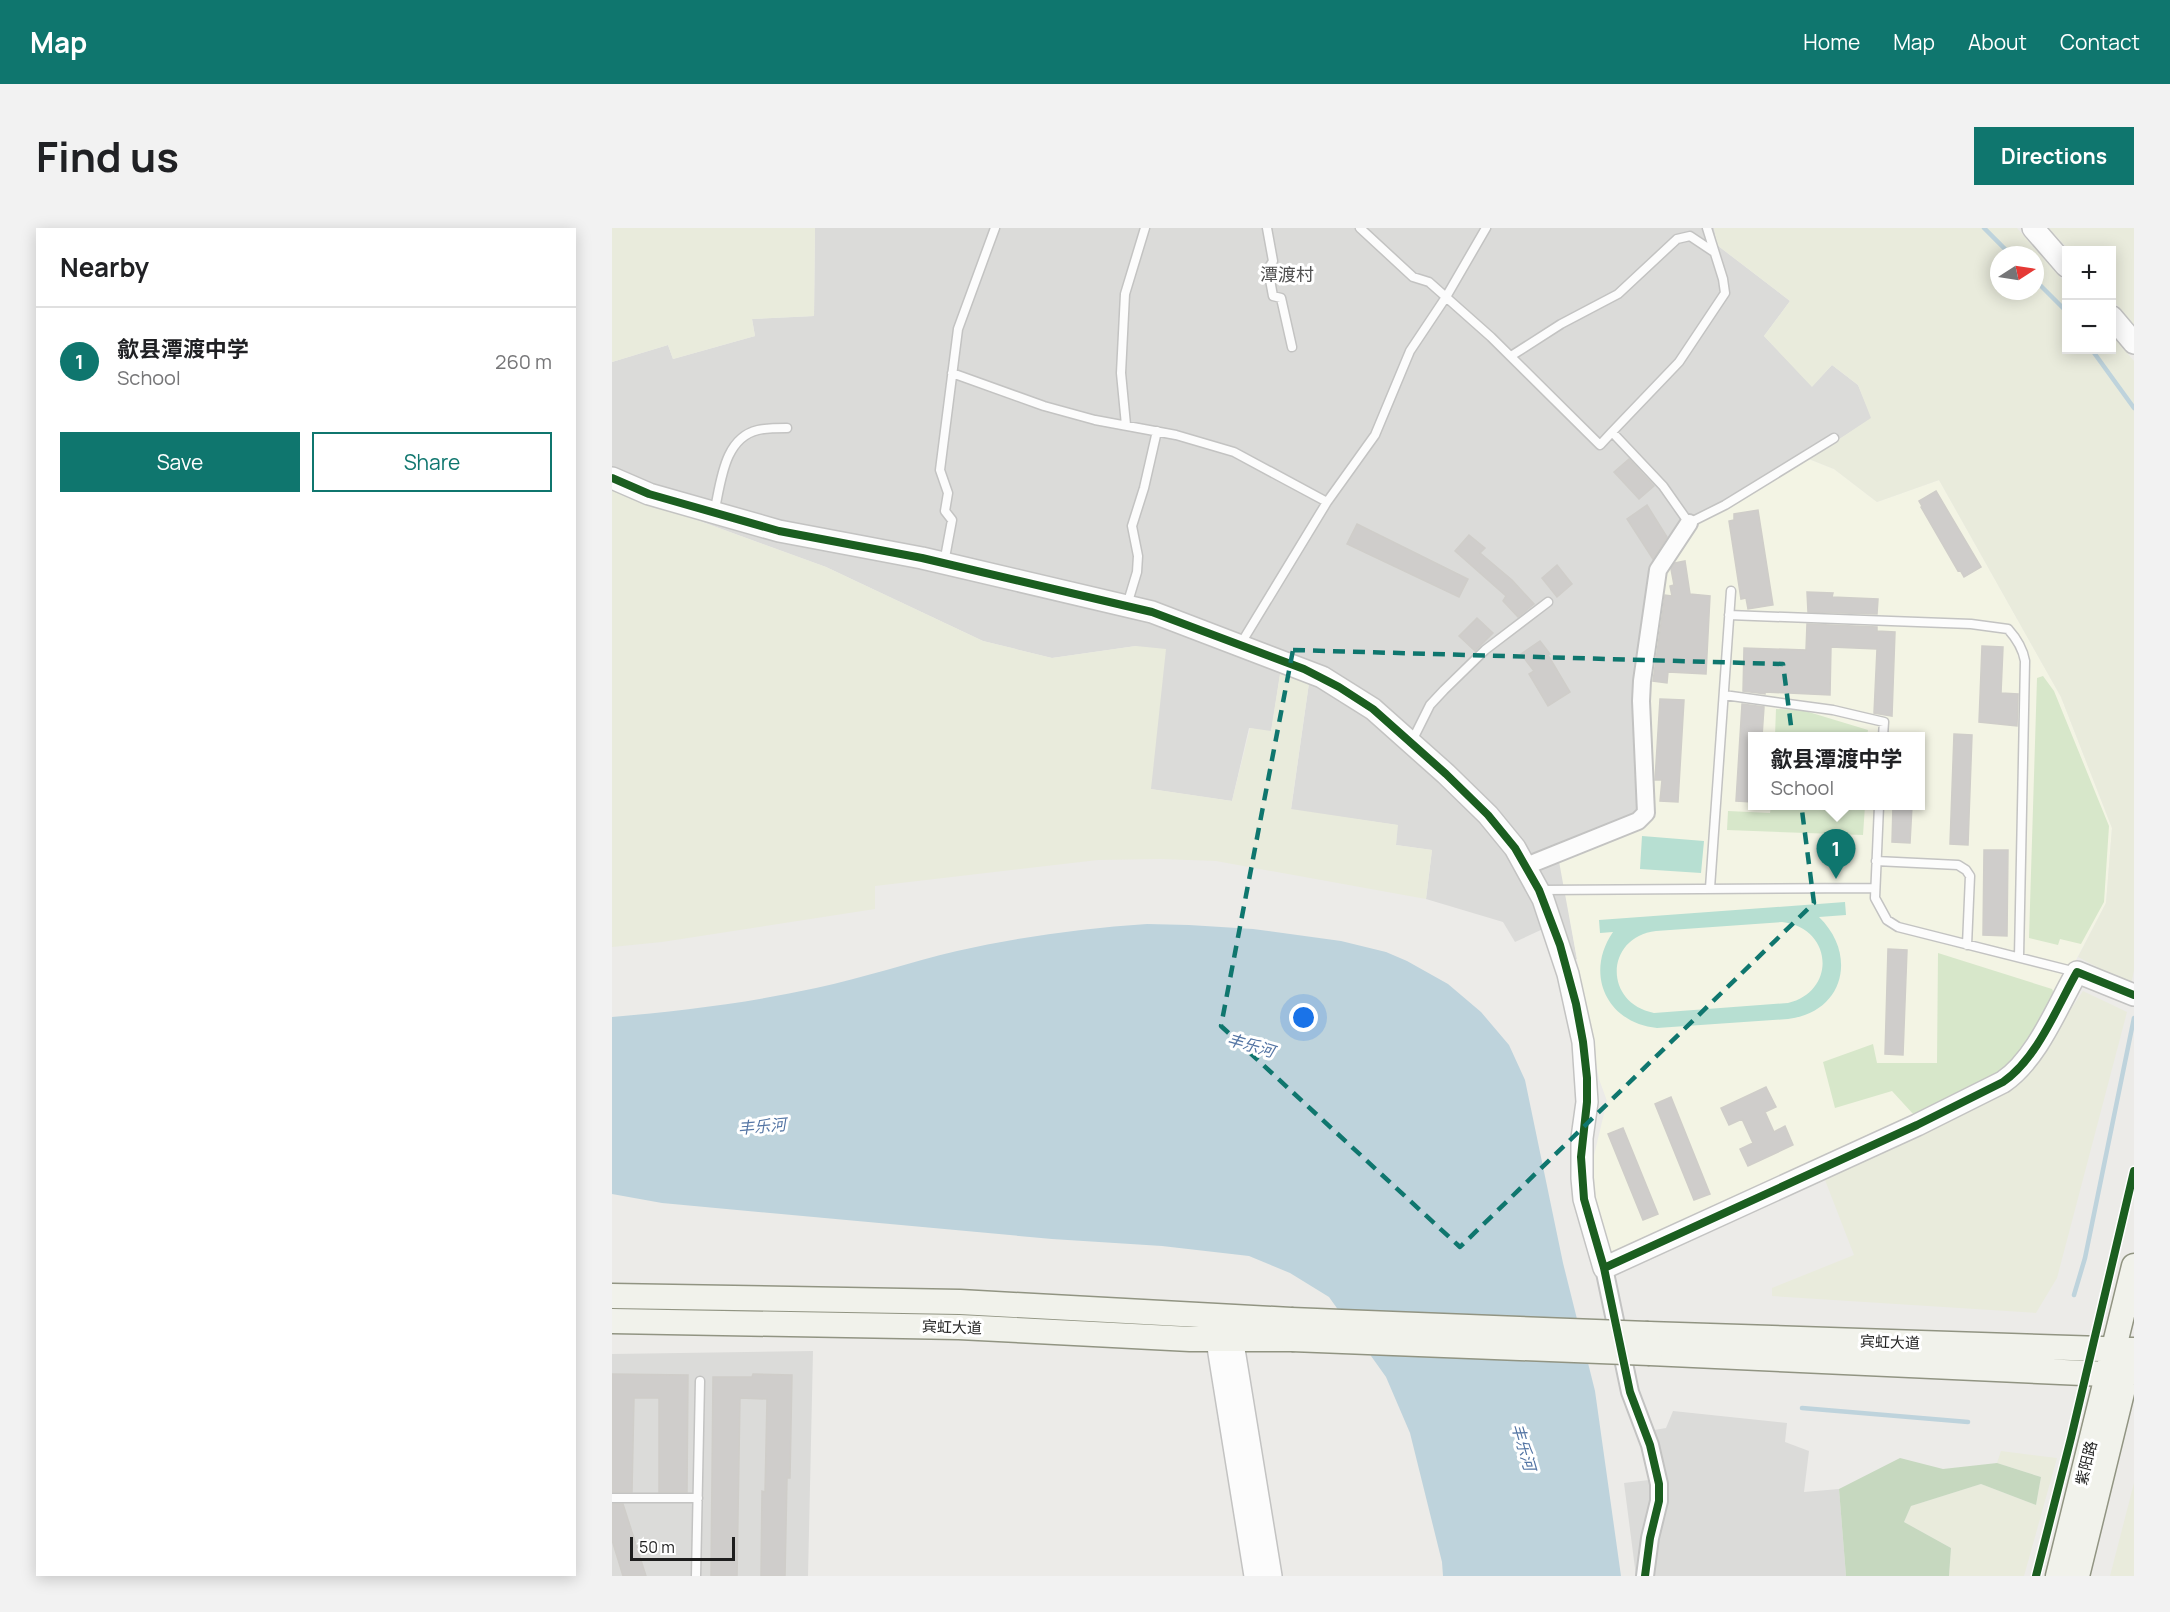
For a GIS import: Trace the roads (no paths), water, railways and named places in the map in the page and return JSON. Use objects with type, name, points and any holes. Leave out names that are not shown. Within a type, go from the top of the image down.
[{"type":"main road","name":"紫阳路","points":[[2058,1576],[2117,1374],[2127,1348],[2134,1266]]},
{"type":"main road","name":"宾虹大道","points":[[612,1296],[960,1302],[1222,1328]]},
{"type":"main road","name":"宾虹大道","points":[[612,1321],[959,1327],[1222,1328],[1649,1343],[2127,1348]]},
{"type":"main road","name":"宾虹大道","points":[[1649,1343],[2117,1374]]},
{"type":"main road","name":"紫阳路","points":[[2077,1576],[2117,1374]]},
{"type":"street","points":[[2033,228],[2062,260]]},
{"type":"street","points":[[2116,322],[2134,343]]},
{"type":"street","points":[[612,478],[649,494],[779,531],[944,564],[1152,612],[1304,669],[1339,687],[1373,709],[1412,742],[1488,815],[1526,866],[1539,890],[1560,945],[1574,994],[1583,1042],[1587,1090],[1582,1138],[1584,1198],[1604,1268],[1630,1392],[1650,1445],[1659,1484],[1659,1501],[1644,1576]]},
{"type":"street","points":[[1526,866],[1638,821],[1646,813],[1641,701],[1658,570],[1689,523]]},
{"type":"street","points":[[1604,1268],[1917,1125],[2003,1082],[2030,1058],[2076,972],[2133,995]]},
{"type":"street","points":[[1222,1328],[1255,1576]]},
{"type":"street","points":[[1222,1328],[1271,1576]]},
{"type":"lane","points":[[944,564],[952,520],[945,511],[948,493],[940,470],[958,329],[995,228]]},
{"type":"lane","points":[[1126,425],[1121,373],[1125,294],[1145,228]]},
{"type":"lane","points":[[1267,228],[1273,261],[1268,269],[1273,296],[1281,298],[1292,347]]},
{"type":"lane","points":[[1360,228],[1413,277],[1429,282],[1446,297],[1511,356],[1600,444],[1679,362],[1725,292],[1707,228]]},
{"type":"lane","points":[[1240,645],[1327,502],[1375,435],[1410,351],[1446,297],[1486,228]]},
{"type":"lane","points":[[1511,356],[1561,324],[1618,294],[1677,239],[1690,236],[1714,252]]},
{"type":"lane","points":[[952,374],[1044,406],[1157,431],[1234,452],[1327,502]]},
{"type":"lane","points":[[714,513],[727,460],[735,444],[746,435],[758,430],[787,428]]},
{"type":"lane","points":[[1126,606],[1137,572],[1138,556],[1132,526],[1144,488],[1157,431]]},
{"type":"lane","points":[[1612,432],[1663,486],[1689,523],[1725,505],[1834,438]]},
{"type":"lane","points":[[1710,888],[1731,591]]},
{"type":"lane","points":[[1412,742],[1430,705],[1444,690],[1485,650],[1548,602]]},
{"type":"lane","points":[[1729,615],[1971,624],[2008,629],[2013,634],[2025,661],[2019,957]]},
{"type":"lane","points":[[1724,695],[1833,710],[1884,722],[1883,732]]},
{"type":"lane","points":[[1879,810],[1875,898],[1883,915],[1892,924],[2076,972]]},
{"type":"lane","points":[[1876,861],[1958,865],[1966,870],[1970,876],[1967,945]]},
{"type":"lane","points":[[1539,890],[1875,888]]},
{"type":"lane","points":[[696,1576],[700,1381]]},
{"type":"lane","points":[[612,1498],[698,1498]]},
{"type":"water","name":"丰乐河","points":[[1147,924],[1253,929],[1341,941],[1386,952],[1448,984],[1481,1012],[1509,1045],[1525,1080],[1563,1263],[1595,1391],[1621,1576],[1443,1576],[1442,1562],[1410,1433],[1386,1377],[1329,1297],[1290,1273],[1249,1256],[1162,1246],[1052,1239],[662,1203],[612,1194],[612,1017],[689,1009],[791,993],[834,984],[939,955],[1028,937]]},
{"type":"waterway","points":[[1984,228],[2002,246]]},
{"type":"waterway","points":[[2044,289],[2062,307]]},
{"type":"waterway","points":[[2095,354],[2134,408]]},
{"type":"waterway","points":[[2074,1295],[2085,1258],[2134,1018]]},
{"type":"waterway","points":[[1802,1408],[1968,1422]]},
{"type":"place","name":"歙县潭渡中学","points":[[1836,879]]},
{"type":"district","name":"潭渡村","points":[[1287,274]]}]
